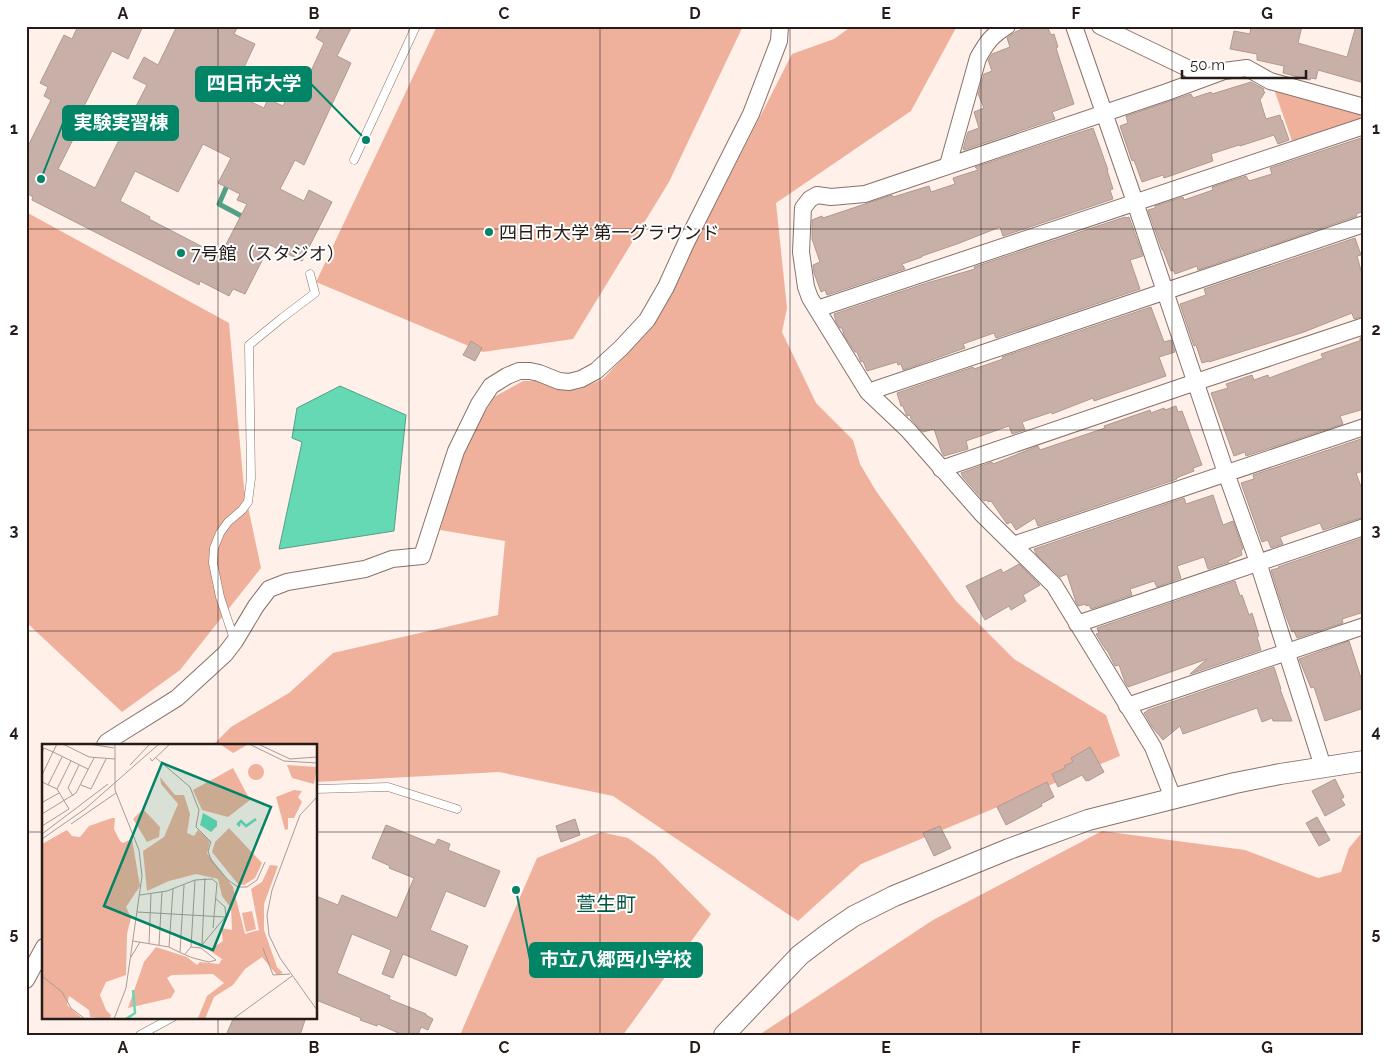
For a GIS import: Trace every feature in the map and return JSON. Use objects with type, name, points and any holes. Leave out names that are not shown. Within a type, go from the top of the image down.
[{"type":"street","points":[[106,744],[177,698],[225,654],[269,589],[287,582],[365,569],[392,559],[422,556],[456,451],[479,404],[492,386],[519,371],[540,373],[559,381],[569,382],[581,379],[596,371],[648,320],[751,114],[779,41],[780,26]]},
{"type":"street","points":[[948,166],[978,58],[993,34],[1006,26]]},
{"type":"street","points":[[1074,26],[1258,562],[1323,768]]},
{"type":"street","points":[[1100,26],[1206,77]]},
{"type":"street","points":[[1173,798],[1153,747],[1054,585],[982,514],[908,430],[868,392],[816,309],[806,287],[801,252],[803,208],[810,199],[817,195],[831,197],[865,194],[1167,92],[1224,70],[1247,68],[1270,81],[1364,108]]},
{"type":"street","points":[[816,309],[1364,126]]},
{"type":"street","points":[[868,392],[1364,224]]},
{"type":"street","points":[[941,469],[1364,326]]},
{"type":"street","points":[[1013,545],[1364,427]]},
{"type":"street","points":[[1077,624],[1364,527]]},
{"type":"street","points":[[1127,706],[1364,626]]},
{"type":"street","points":[[724,1035],[800,955],[835,929],[879,902],[1009,849],[1088,820],[1235,783],[1364,761]]},
{"type":"street","points":[[26,980],[42,951]]},
{"type":"lane","points":[[354,160],[416,26]]},
{"type":"lane","points":[[235,641],[220,597],[213,563],[214,548],[220,533],[248,502],[251,478],[249,345],[315,293],[310,274]]},
{"type":"lane","points":[[318,789],[388,787],[458,809]]},
{"type":"lane","points":[[140,1035],[171,1018]]},
{"type":"shaded area","name":"四日市大学 第一グラウンド","points":[[437,26],[743,26],[669,182],[573,339],[483,352],[316,282]]},
{"type":"shaded area","points":[[852,26],[957,26],[911,111],[776,203],[787,308],[782,332],[816,403],[853,440],[860,464],[876,491],[956,601],[1014,659],[1106,715],[1120,756],[861,864],[798,921],[613,796],[499,772],[318,782],[318,744],[214,744],[231,727],[289,693],[333,653],[498,615],[505,541],[440,530],[465,445],[494,397],[523,381],[538,381],[558,389],[579,389],[603,379],[653,326],[792,54],[834,39]]},
{"type":"shaded area","points":[[1274,89],[1362,113],[1360,119],[1292,141]]},
{"type":"shaded area","points":[[26,212],[229,323],[244,488],[261,568],[180,670],[122,712],[26,622]]},
{"type":"shaded area","points":[[340,386],[406,415],[394,531],[279,549],[302,442],[292,438],[297,408]]},
{"type":"shaded area","points":[[1364,830],[1364,1035],[759,1035],[933,920],[1102,831],[1245,850],[1318,878],[1341,872],[1349,848]]},
{"type":"shaded area","points":[[601,832],[628,838],[655,857],[711,914],[623,1035],[460,1035],[537,858]]},
{"type":"building","points":[[78,26],[143,26],[128,59],[112,51],[80,114],[85,116],[58,169],[95,188],[124,130],[120,127],[131,105],[135,108],[147,85],[133,78],[144,57],[158,65],[177,26],[238,26],[234,34],[255,44],[232,93],[264,108],[268,99],[283,106],[296,78],[306,82],[324,43],[316,38],[322,26],[352,26],[337,56],[351,63],[304,165],[295,160],[280,189],[304,201],[309,190],[332,202],[302,261],[270,245],[245,294],[233,289],[229,296],[200,281],[199,285],[32,200],[33,197],[26,193],[26,150],[51,100],[44,96],[48,87],[40,83],[64,35],[72,39]],"holes":[[[203,144],[231,158],[218,183],[240,194],[237,200],[247,204],[220,256],[149,219],[150,217],[120,201],[135,171],[178,192]]]},
{"type":"building","points":[[1030,26],[1047,26],[1051,35],[1054,34],[1058,47],[1056,48],[1074,104],[1052,112],[1055,119],[964,150],[968,132],[979,128],[974,112],[984,108],[978,94],[984,74],[992,71],[988,60],[992,54],[1010,47],[1007,38],[1015,32]]},
{"type":"building","points":[[1251,26],[1302,26],[1298,43],[1347,57],[1356,26],[1364,26],[1364,83],[1318,70],[1316,79],[1311,78],[1310,80],[1283,73],[1284,66],[1257,60],[1257,54],[1230,49],[1234,31],[1250,34]]},
{"type":"building","points":[[1251,82],[1264,89],[1263,91],[1265,92],[1260,100],[1266,119],[1280,115],[1289,140],[1278,144],[1274,135],[1239,145],[1211,154],[1213,161],[1164,178],[1163,175],[1142,182],[1134,160],[1132,161],[1120,126],[1128,123],[1126,116],[1191,94],[1193,98]]},
{"type":"building","points":[[1093,128],[1108,170],[1113,189],[1110,190],[1113,199],[1003,236],[1000,227],[902,264],[905,269],[827,295],[825,290],[821,292],[813,265],[820,262],[812,239],[812,220],[892,195],[893,197],[929,186],[931,192],[955,184],[953,178],[978,170],[975,167]]},
{"type":"building","points":[[1364,137],[1364,211],[1356,214],[1357,216],[1198,270],[1197,266],[1175,274],[1173,270],[1171,271],[1148,210],[1183,197],[1184,200],[1213,190],[1212,187],[1246,176],[1249,181],[1272,174],[1270,168]]},
{"type":"building","points":[[1129,217],[1143,256],[1130,260],[1140,289],[996,338],[994,333],[963,344],[965,348],[903,370],[901,364],[898,365],[897,362],[867,371],[863,361],[861,362],[857,352],[855,352],[844,335],[842,328],[836,322],[834,314],[975,269],[974,267]]},
{"type":"building","points":[[1355,238],[1361,255],[1357,256],[1364,281],[1364,316],[1354,319],[1352,313],[1304,332],[1202,363],[1196,345],[1194,346],[1180,304],[1206,295],[1204,289]]},
{"type":"building","points":[[1151,307],[1164,342],[1171,340],[1175,352],[1159,357],[1166,376],[1094,401],[1093,398],[1052,414],[1052,412],[1022,422],[1025,430],[1012,434],[1009,426],[966,441],[968,449],[944,456],[934,429],[923,432],[911,419],[910,415],[907,416],[903,406],[901,406],[897,393],[973,367],[974,369],[1003,359],[1002,357]]},
{"type":"building","points":[[1364,337],[1364,409],[1340,416],[1343,424],[1246,456],[1245,452],[1234,456],[1211,393],[1228,388],[1226,384],[1252,375],[1254,380],[1268,375],[1269,378],[1323,358],[1321,354],[1362,340],[1360,338]]},
{"type":"building","points":[[471,341],[482,348],[475,361],[463,355]]},
{"type":"building","points":[[1176,406],[1178,412],[1182,411],[1202,465],[1193,468],[1194,471],[1177,479],[1038,526],[1035,518],[1016,530],[1011,522],[1007,524],[991,501],[984,501],[961,473],[992,462],[993,464],[1038,446],[1040,450],[1105,428],[1104,426],[1150,410],[1151,413]]},
{"type":"building","points":[[1364,438],[1364,471],[1356,473],[1364,495],[1364,517],[1323,530],[1320,523],[1280,537],[1283,544],[1271,548],[1268,540],[1262,542],[1241,483],[1254,479],[1253,475]]},
{"type":"building","points":[[1213,495],[1223,525],[1233,521],[1243,549],[1241,550],[1242,555],[1229,562],[1208,569],[1204,557],[1177,566],[1181,578],[1157,587],[1154,581],[1130,589],[1132,595],[1091,609],[1086,604],[1078,606],[1067,574],[1060,577],[1036,554],[1034,549],[1184,498],[1186,504]]},
{"type":"building","points":[[1363,538],[1364,612],[1342,619],[1343,623],[1297,638],[1294,631],[1292,632],[1271,570]]},
{"type":"building","points":[[1019,564],[1040,585],[1023,595],[1026,601],[1011,610],[1009,606],[985,620],[966,586],[1001,569],[1003,573]]},
{"type":"building","points":[[1235,581],[1249,615],[1252,613],[1261,650],[1190,674],[1207,659],[1128,687],[1119,665],[1115,666],[1096,634],[1099,633],[1097,628]]},
{"type":"building","points":[[1349,641],[1361,678],[1364,677],[1364,708],[1325,721],[1314,687],[1311,688],[1299,659]]},
{"type":"building","points":[[1274,667],[1292,721],[1273,721],[1272,718],[1262,722],[1257,708],[1183,734],[1180,726],[1163,740],[1144,713],[1148,710]]},
{"type":"building","points":[[1090,747],[1104,772],[1088,781],[1082,775],[1058,787],[1052,774],[1065,768],[1064,766],[1073,762],[1071,758]]},
{"type":"building","points":[[1335,779],[1344,797],[1341,799],[1345,805],[1325,816],[1312,791]]},
{"type":"building","points":[[1047,782],[1054,797],[1041,804],[1042,806],[1006,825],[997,807]]},
{"type":"building","points":[[1317,817],[1330,840],[1319,846],[1306,823]]},
{"type":"building","points":[[575,819],[580,835],[561,842],[556,826]]},
{"type":"building","points":[[386,825],[435,845],[438,839],[450,844],[448,850],[500,871],[485,907],[446,891],[430,930],[468,946],[456,976],[403,954],[393,978],[382,974],[391,950],[352,934],[337,973],[390,996],[389,999],[426,1014],[433,1019],[428,1030],[421,1027],[418,1035],[403,1035],[378,1024],[377,1026],[360,1020],[361,1018],[318,1001],[318,897],[338,905],[342,895],[397,918],[414,878],[389,868],[390,866],[372,858]]},
{"type":"building","points":[[940,826],[951,848],[934,856],[923,833]]},
{"type":"building","points":[[234,1018],[306,1018],[300,1035],[226,1035]]},
{"type":"waterway","points":[[229,181],[219,204],[247,219]]},
{"type":"place","name":"四日市大学","points":[[366,140]]},
{"type":"place","name":"実験実習棟","points":[[41,179]]},
{"type":"place","name":"四日市大学 第一グラウンド","points":[[489,232]]},
{"type":"place","name":"7号館（スタジオ）","points":[[181,253]]},
{"type":"place","name":"市立八郷西小学校","points":[[516,890]]},
{"type":"district","name":"萱生町","points":[[606,904]]}]
